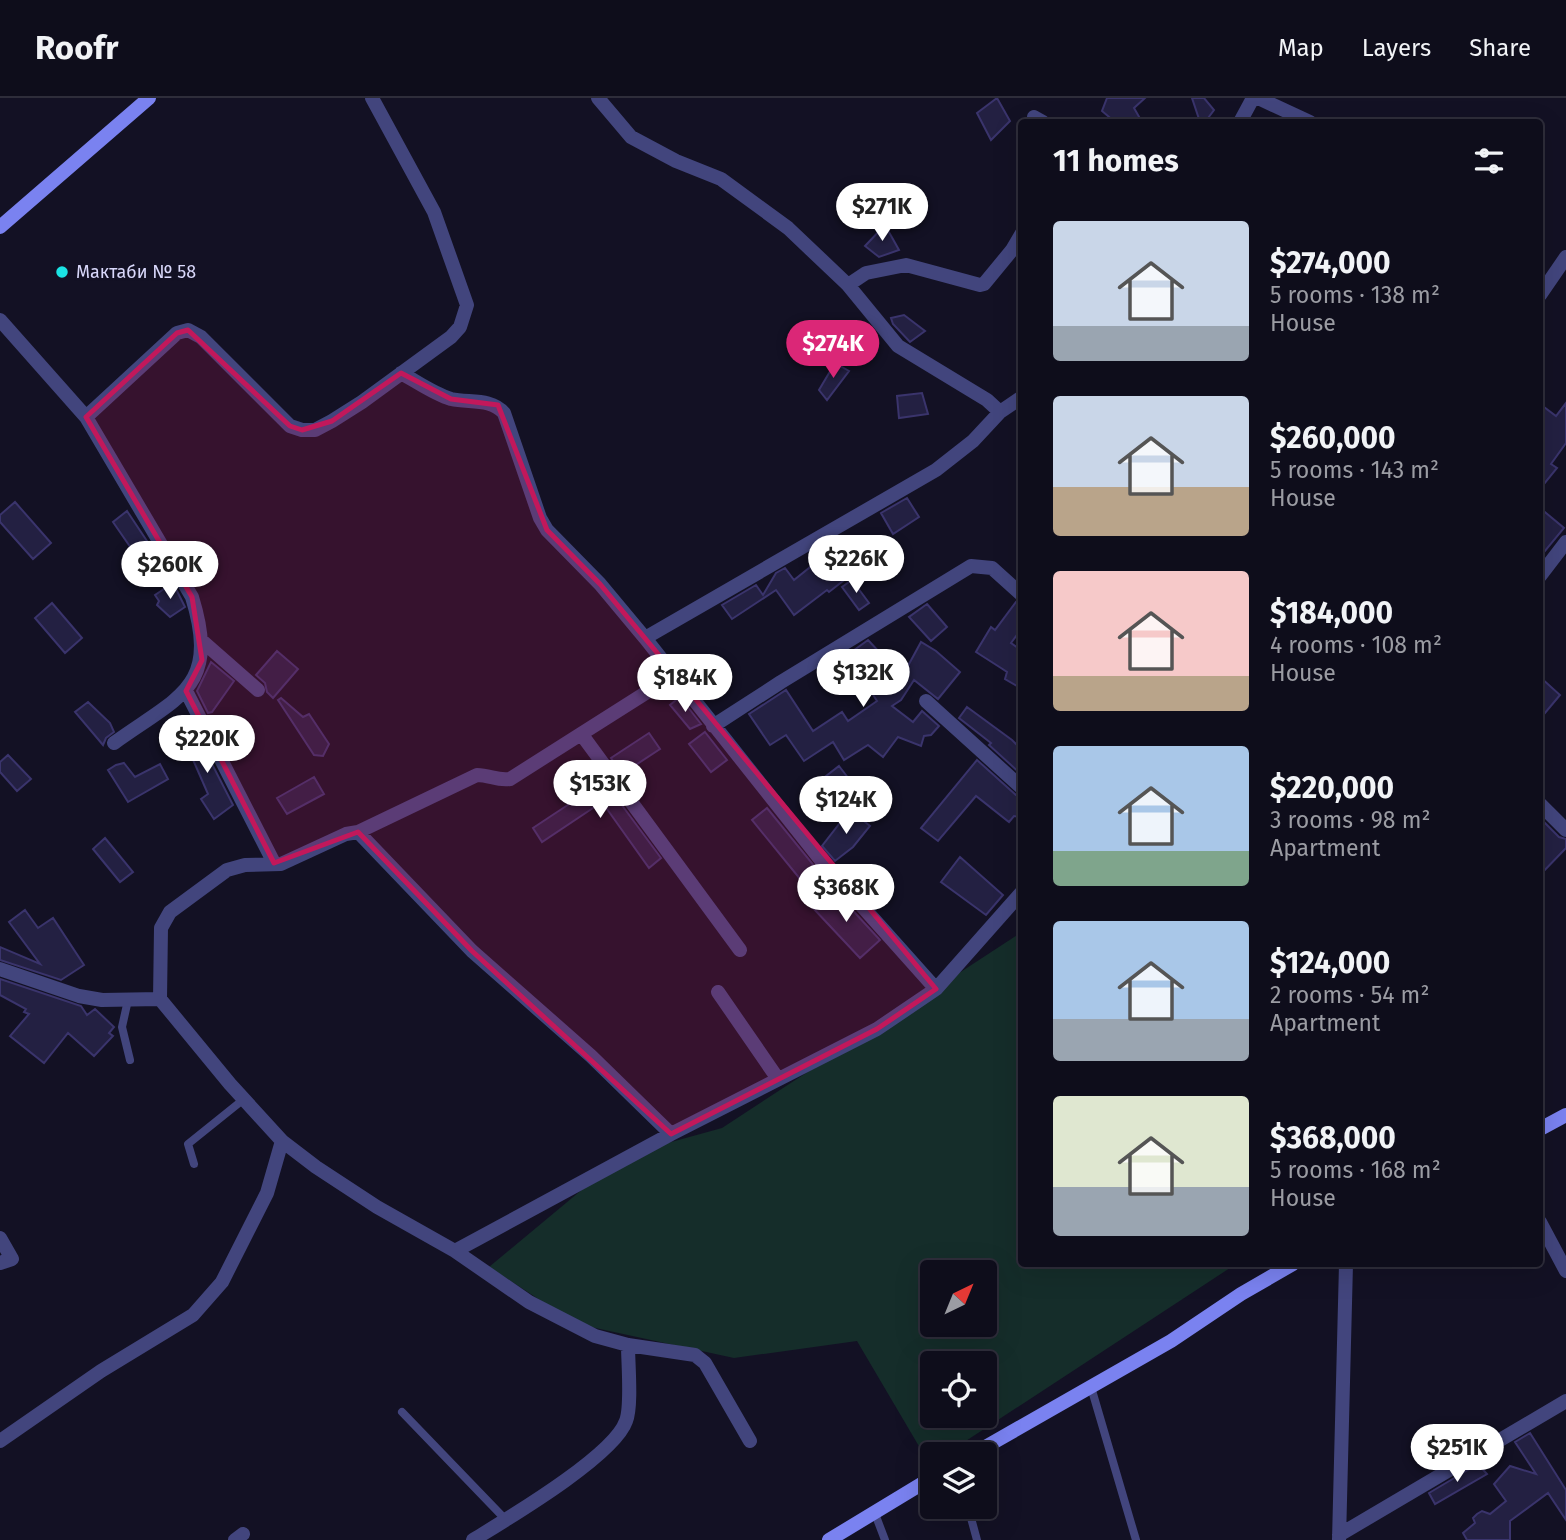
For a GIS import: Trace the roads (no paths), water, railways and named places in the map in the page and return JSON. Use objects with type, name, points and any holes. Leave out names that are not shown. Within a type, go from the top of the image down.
[{"type":"street","points":[[0,227],[149,98]]},
{"type":"street","points":[[86,416],[177,333],[183,331],[194,332],[201,337],[290,426],[315,430],[362,402],[451,337],[460,327],[467,305],[434,212],[372,98]]},
{"type":"street","points":[[598,98],[631,137],[676,161],[721,179],[788,228],[848,285],[898,346],[987,400],[1000,412]]},
{"type":"street","points":[[1242,119],[1256,98],[1303,119]]},
{"type":"street","points":[[848,285],[866,273],[906,265],[981,285],[1018,240]]},
{"type":"street","points":[[1543,291],[1566,257]]},
{"type":"street","points":[[0,320],[86,416],[192,597],[200,621],[202,660],[186,691],[114,743]]},
{"type":"street","points":[[401,373],[451,398],[498,405],[504,412],[543,524],[600,584],[820,859],[936,989]]},
{"type":"street","points":[[645,638],[936,470],[973,441],[1000,412],[1018,400]]},
{"type":"street","points":[[1543,572],[1566,542]]},
{"type":"street","points":[[713,726],[971,566],[992,568],[1018,591]]},
{"type":"street","points":[[201,640],[258,690]]},
{"type":"street","points":[[674,675],[510,779],[499,781],[488,775],[477,775],[358,832],[346,834],[281,864],[245,865],[227,870],[170,912],[161,928],[160,999],[282,1141],[316,1167],[377,1207],[455,1251],[528,1302],[595,1336],[628,1345],[695,1355],[705,1363],[750,1441]]},
{"type":"street","points":[[186,691],[274,863]]},
{"type":"street","points":[[926,701],[1018,784]]},
{"type":"street","points":[[582,734],[740,950]]},
{"type":"street","points":[[1543,807],[1566,830]]},
{"type":"street","points":[[358,832],[472,951],[591,1056],[671,1134]]},
{"type":"street","points":[[455,1251],[671,1134],[877,1029],[936,989],[1018,897]]},
{"type":"street","points":[[0,970],[79,996],[102,1000],[160,999]]},
{"type":"street","points":[[718,992],[778,1079]]},
{"type":"street","points":[[1543,1127],[1566,1115]]},
{"type":"street","points":[[0,1441],[101,1371],[193,1315],[222,1282],[268,1194],[282,1141]]},
{"type":"street","points":[[1543,1228],[1566,1271]]},
{"type":"street","points":[[0,1238],[12,1259],[0,1264]]},
{"type":"street","points":[[994,1442],[1171,1341],[1241,1294],[1288,1267]]},
{"type":"street","points":[[1339,1538],[1346,1267]]},
{"type":"street","points":[[472,1540],[506,1520],[596,1457],[622,1431],[628,1418],[628,1345]]},
{"type":"street","points":[[1339,1538],[1566,1401]]},
{"type":"street","points":[[828,1540],[920,1484]]},
{"type":"lane","points":[[128,1000],[122,1027],[130,1060]]},
{"type":"lane","points":[[194,1164],[188,1144],[244,1099]]},
{"type":"lane","points":[[1091,1387],[1136,1540]]},
{"type":"lane","points":[[402,1412],[506,1520]]},
{"type":"lane","points":[[874,1511],[885,1540]]},
{"type":"lane","points":[[971,1519],[977,1540]]},
{"type":"place","name":"Мактаби № 58","points":[[62,272]]}]
